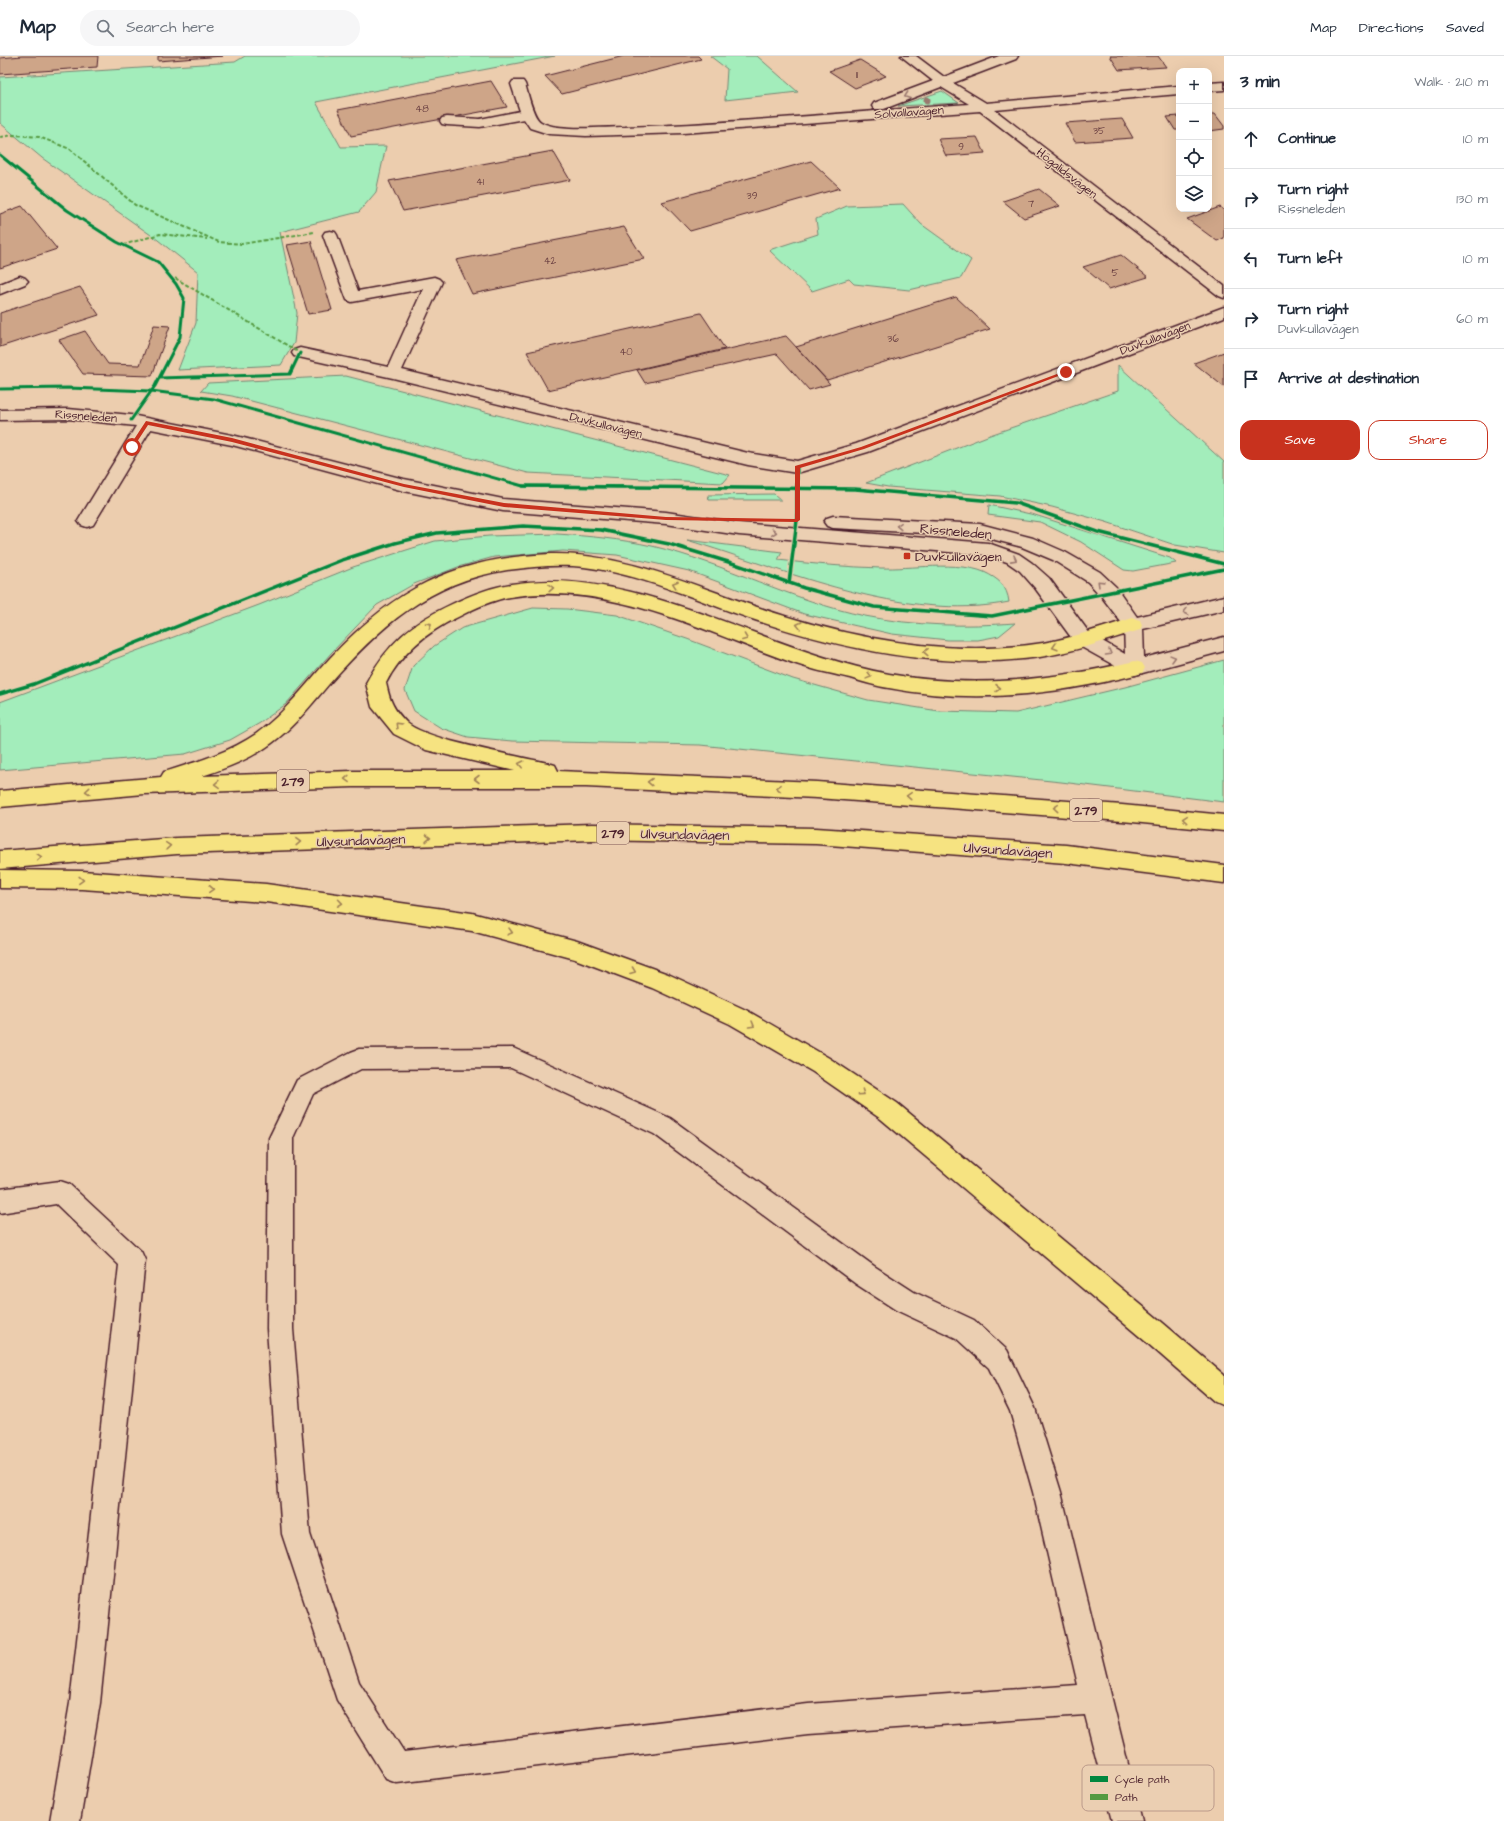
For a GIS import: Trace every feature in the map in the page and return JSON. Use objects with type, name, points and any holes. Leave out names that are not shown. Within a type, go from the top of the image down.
[{"type":"main road","points":[[144,786],[220,762],[256,744],[292,714],[360,638],[389,612],[423,590],[456,576],[493,566],[540,561],[576,561],[622,568],[670,582],[775,620],[848,638],[916,651],[979,655],[1042,650],[1133,625]]},
{"type":"main road","points":[[586,780],[426,742],[401,729],[382,707],[376,683],[386,662],[407,639],[433,622],[469,602],[512,590],[557,588],[596,591],[637,600],[797,657],[892,682],[946,688],[1004,688],[1072,682],[1135,668]]},
{"type":"main road","name":"279","points":[[0,799],[144,786],[353,779],[586,780],[818,790],[1114,812],[1224,823]]},
{"type":"main road","name":"Ulvsundavägen","points":[[0,860],[176,846],[592,832],[816,836],[1066,854],[1224,874]]},
{"type":"main road","points":[[0,879],[82,880],[266,893],[472,922],[577,950],[660,981],[738,1017],[821,1065],[889,1111],[1148,1327],[1224,1393]]},
{"type":"street","name":"Högalidsvägen","points":[[908,56],[944,83],[982,107],[1224,293]]},
{"type":"street","points":[[856,115],[944,83],[1011,56]]},
{"type":"street","points":[[447,122],[480,122],[528,114],[518,84]]},
{"type":"street","points":[[1212,87],[1224,86]]},
{"type":"street","name":"Solvallavägen","points":[[528,114],[534,125],[554,131],[586,132],[638,129],[682,129],[856,115],[982,107],[1176,90]]},
{"type":"street","points":[[330,235],[352,297],[434,282],[393,373]]},
{"type":"street","points":[[0,289],[20,281]]},
{"type":"street","name":"Duvkullavägen","points":[[300,353],[393,373],[748,460],[797,467],[862,448],[1224,312]]},
{"type":"street","name":"Rissneleden","points":[[0,415],[68,414],[131,420],[232,440],[404,485],[504,505],[666,518],[739,529],[988,549],[1013,558],[1026,567],[1042,583],[1083,639],[1135,668]]},
{"type":"street","points":[[87,520],[146,423]]},
{"type":"street","name":"Rissneleden","points":[[666,518],[773,519],[980,530],[1027,542],[1059,556],[1094,577],[1109,592],[1133,625]]},
{"type":"street","points":[[1224,603],[1133,625],[1135,668],[1224,644]]},
{"type":"street","points":[[1096,1699],[808,1719],[397,1768],[346,1690],[296,1534],[280,1329],[281,1138],[305,1087],[359,1058],[513,1058],[578,1089],[662,1126],[865,1275],[905,1301],[966,1329],[998,1359],[1022,1408],[1047,1492],[1113,1765]]},
{"type":"street","points":[[0,1201],[60,1192],[132,1260],[85,1703],[65,1821]]},
{"type":"street","points":[[1124,1811],[1127,1821]]},
{"type":"green space","points":[[245,56],[555,56],[316,102],[341,147],[386,146],[376,192],[359,212],[280,232],[297,313],[294,343],[281,365],[178,370],[196,323],[198,272],[158,240],[42,158],[0,123],[0,77],[235,62]]},
{"type":"green space","points":[[710,56],[757,56],[798,92],[725,100],[727,69]]},
{"type":"green space","points":[[942,91],[959,103],[898,106]]},
{"type":"green space","points":[[903,204],[921,224],[971,260],[961,278],[909,290],[854,284],[849,279],[812,291],[769,250],[818,234],[816,219],[847,206]]},
{"type":"green space","points":[[1118,365],[1224,462],[1224,553],[1175,545],[1106,522],[1052,507],[1000,496],[888,487],[866,483],[990,435],[1118,391]]},
{"type":"green space","points":[[346,376],[730,475],[723,483],[528,473],[232,396],[201,391],[208,383]]},
{"type":"green space","points":[[774,494],[781,500],[709,500],[708,495]]},
{"type":"green space","points":[[989,505],[1035,515],[1170,558],[1176,563],[1133,571],[1124,570],[1081,542],[1040,522],[988,515]]},
{"type":"green space","points":[[557,534],[628,541],[679,553],[811,601],[865,616],[902,622],[940,625],[1015,623],[999,636],[978,640],[948,640],[892,634],[804,614],[689,571],[617,555],[563,551],[494,557],[458,567],[414,584],[377,605],[332,652],[286,704],[260,723],[230,740],[185,754],[0,770],[0,702],[259,605],[353,567],[435,541],[489,536]]},
{"type":"green space","points":[[687,540],[782,552],[778,560],[804,563],[881,568],[948,566],[973,569],[984,572],[998,580],[1004,587],[1009,602],[969,607],[929,605],[888,600],[805,578]]},
{"type":"green space","points":[[533,608],[567,609],[617,615],[687,639],[793,679],[868,700],[939,711],[1016,713],[1125,687],[1224,660],[1224,802],[1061,782],[700,745],[512,741],[468,737],[441,728],[414,711],[405,690],[413,666],[434,646],[462,628]]},
{"type":"building","points":[[22,56],[98,56],[97,67],[0,74],[0,58]]},
{"type":"building","points":[[158,56],[223,56],[158,61]]},
{"type":"building","points":[[624,56],[698,56],[701,59],[562,94],[545,76]]},
{"type":"building","points":[[1110,56],[1158,56],[1166,67],[1119,70]]},
{"type":"building","points":[[860,60],[886,76],[855,88],[829,71]]},
{"type":"building","points":[[491,81],[507,107],[351,136],[338,110]]},
{"type":"building","points":[[1212,114],[1215,114],[1224,126],[1224,129],[1212,131]]},
{"type":"building","points":[[1176,116],[1176,130],[1175,130],[1167,117]]},
{"type":"building","points":[[1122,119],[1133,138],[1075,142],[1065,123]]},
{"type":"building","points":[[977,137],[985,153],[946,156],[938,139]]},
{"type":"building","points":[[553,151],[570,180],[403,211],[389,181]]},
{"type":"building","points":[[811,161],[840,188],[690,231],[662,202]]},
{"type":"building","points":[[1039,189],[1060,206],[1024,218],[1003,201]]},
{"type":"building","points":[[22,206],[57,249],[0,268],[0,214]]},
{"type":"building","points":[[1220,207],[1224,210],[1224,238],[1217,241],[1187,219],[1206,212],[1212,212],[1212,210]]},
{"type":"building","points":[[624,227],[644,259],[472,294],[456,260]]},
{"type":"building","points":[[311,241],[332,310],[308,314],[287,245]]},
{"type":"building","points":[[1121,255],[1148,277],[1109,289],[1083,267]]},
{"type":"building","points":[[80,287],[99,315],[0,347],[0,313]]},
{"type":"building","points":[[956,297],[990,329],[827,380],[796,347]]},
{"type":"building","points":[[701,313],[725,349],[548,390],[527,352]]},
{"type":"building","points":[[154,325],[170,326],[152,376],[83,374],[59,340],[85,331],[108,364],[140,365]]},
{"type":"building","points":[[786,336],[830,384],[809,390],[777,354],[645,383],[637,370]]},
{"type":"building","points":[[1224,352],[1224,387],[1194,363]]},
{"type":"marked path","points":[[0,137],[14,135],[39,137],[70,149],[135,205],[219,242],[242,244],[314,232]]},
{"type":"marked path","points":[[123,245],[160,234],[207,239]]},
{"type":"marked path","points":[[175,278],[300,353]]},
{"type":"cycle path","points":[[0,155],[67,210],[117,242],[158,262],[176,284],[184,298],[180,337],[155,386],[131,420]]},
{"type":"cycle path","points":[[159,378],[290,374],[300,353]]},
{"type":"cycle path","points":[[0,389],[68,388],[151,391],[214,399],[523,486],[855,489],[1016,503],[1098,532],[1224,564]]},
{"type":"cycle path","points":[[789,583],[797,520],[797,467]]},
{"type":"cycle path","points":[[0,694],[34,684],[342,560],[395,543],[437,533],[523,526],[601,530],[669,544],[735,564],[804,588],[874,607],[992,616],[1224,569]]},
{"type":"place","name":"Duvkullavägen","points":[[907,556]]},
{"type":"route","points":[[132,447],[146,423],[232,440],[404,485],[504,505],[666,518],[797,520],[797,467],[862,448],[1066,372]]}]
